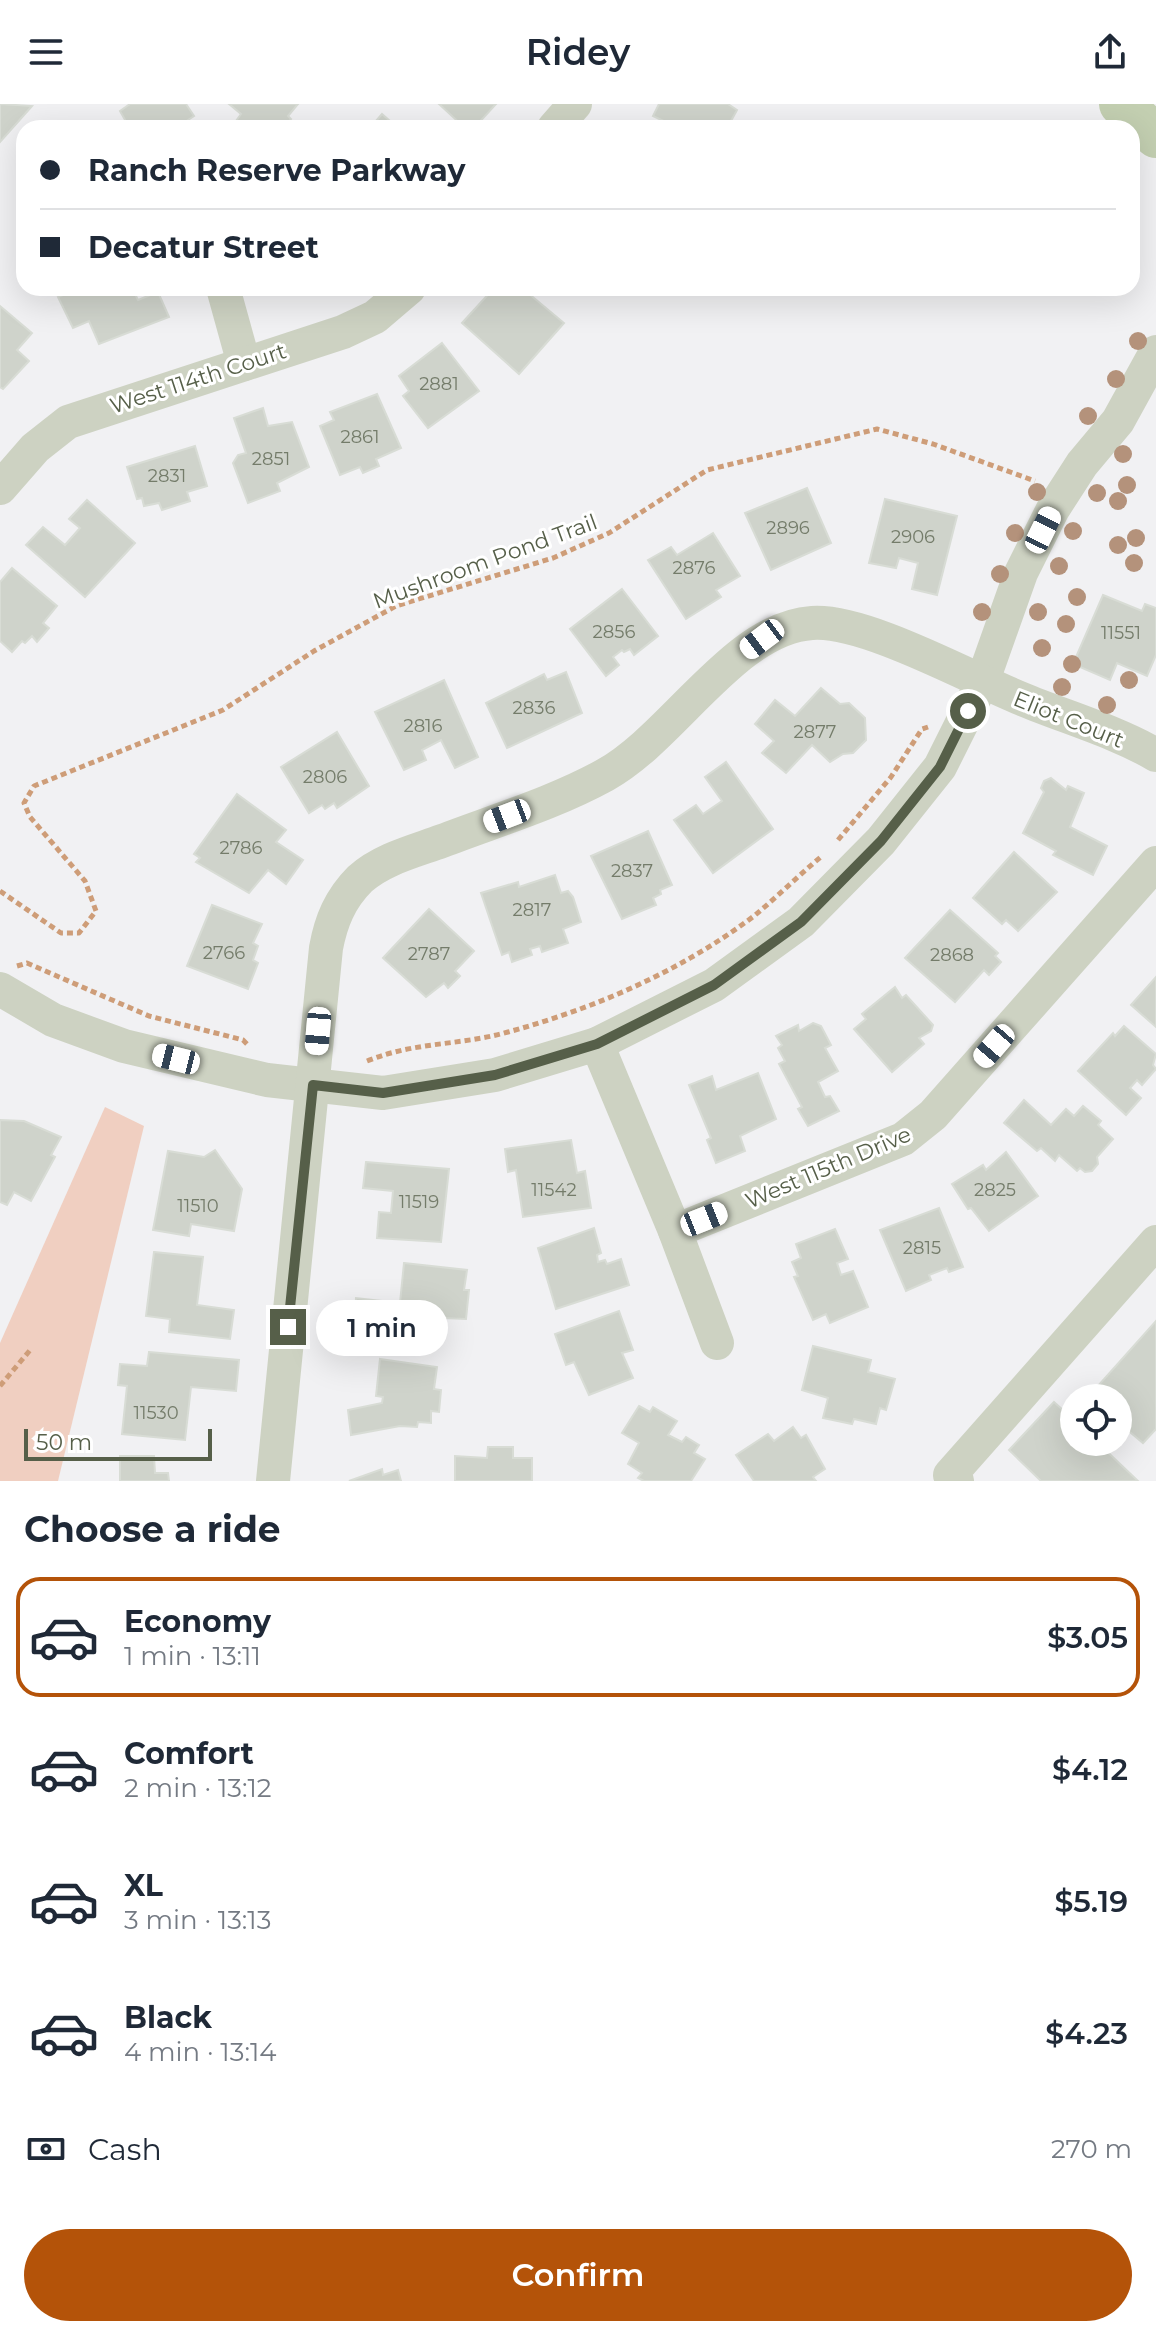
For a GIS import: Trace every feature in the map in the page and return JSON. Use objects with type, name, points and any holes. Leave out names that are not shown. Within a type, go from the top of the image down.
[{"type":"main road","points":[[1121,104],[1138,120]]},
{"type":"main road","points":[[1140,121],[1156,136]]},
{"type":"street","points":[[561,120],[575,104]]},
{"type":"street","points":[[223,296],[244,364]]},
{"type":"street","name":"West 114th Court","points":[[0,488],[35,448],[68,422],[363,323],[400,296]]},
{"type":"street","points":[[4,987],[53,1020],[124,1046],[228,1072],[314,1072],[383,1093],[495,1075],[597,1044],[714,985],[801,922],[881,841],[940,767],[982,683],[1021,573],[1053,509],[1082,464],[1118,421],[1156,352]]},
{"type":"street","points":[[1118,421],[1156,397]]},
{"type":"street","name":"Eliot Court","points":[[273,1481],[330,926],[341,903],[361,879],[396,858],[563,795],[607,774],[636,755],[740,656],[762,639],[794,625],[815,622],[858,630],[1156,755]]},
{"type":"street","name":"West 115th Drive","points":[[675,1231],[916,1131],[1156,863]]},
{"type":"street","points":[[597,1044],[675,1231],[717,1343]]},
{"type":"street","points":[[957,1481],[950,1475],[1156,1242]]},
{"type":"path","name":"Mushroom Pond Trail","points":[[0,891],[61,933],[79,933],[96,911],[85,881],[30,817],[24,803],[34,786],[223,710],[314,651],[396,606],[553,558],[609,533],[707,470],[877,429],[933,444],[1035,481]]},
{"type":"path","points":[[1028,494],[1042,471]]},
{"type":"path","points":[[314,1072],[368,1061],[403,1047],[506,1033],[620,995],[701,951],[754,916],[831,848],[891,777],[922,729],[937,725]]},
{"type":"path","points":[[4,987],[19,967],[27,963],[149,1016],[243,1040],[252,1048]]},
{"type":"path","points":[[0,1386],[31,1349]]},
{"type":"shaded area","points":[[105,1107],[144,1126],[58,1481],[0,1481],[0,1343]]},
{"type":"building","points":[[0,104],[32,106],[16,120],[0,142]]},
{"type":"building","points":[[130,104],[186,104],[194,116],[188,120],[125,120],[120,111]]},
{"type":"building","points":[[229,104],[298,104],[288,116],[290,120],[237,120],[241,114]]},
{"type":"building","points":[[439,104],[496,104],[481,120],[456,120]]},
{"type":"building","points":[[659,104],[728,104],[737,110],[731,120],[661,120],[653,116]]},
{"type":"building","points":[[136,296],[138,300],[160,296],[169,317],[99,344],[89,321],[73,328],[58,297]]},
{"type":"building","points":[[487,296],[532,296],[564,323],[519,374],[462,323]]},
{"type":"building","points":[[0,306],[32,333],[17,350],[29,361],[3,389],[0,387]]},
{"type":"building","points":[[442,343],[479,391],[428,428],[403,396],[409,391],[399,376]]},
{"type":"building","points":[[377,394],[401,448],[376,459],[379,466],[363,473],[360,467],[340,475],[320,426],[334,420],[330,412]]},
{"type":"building","points":[[263,408],[268,426],[292,422],[309,467],[277,483],[280,491],[248,503],[233,463],[238,455],[246,453],[234,418]]},
{"type":"building","points":[[195,446],[207,486],[187,492],[190,501],[162,510],[159,503],[144,506],[142,498],[137,499],[127,467]]},
{"type":"building","points":[[807,488],[831,543],[771,570],[745,513]]},
{"type":"building","points":[[885,499],[957,516],[937,595],[912,589],[918,563],[899,558],[896,568],[869,563]]},
{"type":"building","points":[[87,500],[135,543],[85,597],[26,545],[43,527],[65,545],[80,528],[69,519]]},
{"type":"building","points":[[713,533],[740,576],[716,590],[721,597],[686,619],[648,560],[671,547],[677,555]]},
{"type":"building","points":[[12,568],[57,606],[43,623],[49,628],[37,642],[32,636],[12,652],[0,641],[0,582]]},
{"type":"building","points":[[622,589],[658,636],[634,655],[630,649],[622,650],[613,657],[619,665],[606,676],[570,629]]},
{"type":"building","points":[[1103,595],[1142,611],[1145,604],[1156,608],[1156,655],[1147,676],[1117,663],[1110,680],[1073,664]]},
{"type":"building","points":[[566,672],[582,713],[507,748],[486,703],[544,674],[547,680]]},
{"type":"building","points":[[444,680],[478,757],[455,768],[441,740],[422,750],[426,760],[404,770],[375,712]]},
{"type":"building","points":[[821,688],[840,704],[849,703],[865,718],[866,740],[853,753],[843,754],[830,762],[812,745],[786,773],[762,753],[774,741],[755,724],[775,700],[795,716]]},
{"type":"building","points":[[337,732],[369,786],[337,808],[334,803],[325,809],[322,805],[309,813],[281,767]]},
{"type":"building","points":[[726,762],[773,829],[713,873],[674,820],[696,805],[703,814],[722,801],[705,777]]},
{"type":"building","points":[[1051,778],[1066,790],[1068,786],[1084,793],[1070,827],[1107,846],[1093,875],[1053,855],[1056,851],[1023,833],[1044,792],[1041,788],[1044,781]]},
{"type":"building","points":[[237,794],[286,830],[276,842],[303,860],[286,884],[268,870],[249,893],[196,862],[200,858],[194,854]]},
{"type":"building","points":[[648,831],[672,885],[660,890],[661,894],[653,898],[656,905],[622,919],[591,856]]},
{"type":"building","points":[[1014,852],[1057,892],[1018,931],[1006,920],[1002,924],[973,898]]},
{"type":"building","points":[[555,875],[561,893],[568,891],[573,897],[581,922],[563,929],[568,943],[542,952],[540,946],[530,949],[532,955],[512,962],[509,952],[502,955],[481,893],[518,882],[519,887]]},
{"type":"building","points":[[212,905],[262,924],[253,943],[258,946],[253,960],[258,963],[248,989],[187,966]]},
{"type":"building","points":[[429,909],[474,951],[455,971],[460,976],[448,988],[444,983],[426,997],[383,958]]},
{"type":"building","points":[[950,910],[998,953],[995,956],[1001,962],[989,975],[984,970],[955,1002],[905,958]]},
{"type":"building","points":[[1156,977],[1156,1027],[1131,1005]]},
{"type":"building","points":[[895,987],[902,998],[906,995],[933,1025],[931,1031],[919,1038],[924,1044],[892,1072],[854,1029],[866,1019],[862,1014]]},
{"type":"building","points":[[813,1023],[821,1026],[831,1045],[825,1048],[838,1071],[818,1082],[825,1097],[830,1096],[839,1111],[808,1126],[798,1109],[802,1107],[779,1064],[785,1061],[778,1048],[782,1045],[776,1036],[798,1025],[799,1031]]},
{"type":"building","points":[[1124,1026],[1156,1054],[1153,1065],[1156,1069],[1142,1085],[1137,1080],[1130,1088],[1141,1098],[1126,1115],[1078,1071],[1113,1033],[1115,1036]]},
{"type":"building","points":[[758,1073],[776,1119],[740,1136],[745,1151],[716,1163],[707,1140],[711,1138],[689,1085],[712,1076],[716,1090]]},
{"type":"building","points":[[1024,1100],[1051,1125],[1066,1109],[1074,1116],[1083,1106],[1101,1121],[1098,1125],[1113,1139],[1097,1157],[1098,1164],[1092,1171],[1085,1172],[1080,1168],[1077,1171],[1059,1155],[1055,1161],[1041,1148],[1037,1151],[1004,1123]]},
{"type":"building","points":[[0,1120],[24,1121],[61,1137],[51,1155],[55,1157],[31,1201],[14,1192],[7,1205],[0,1202]]},
{"type":"building","points":[[571,1140],[577,1173],[585,1171],[591,1208],[523,1217],[516,1170],[508,1172],[505,1149]]},
{"type":"building","points":[[215,1150],[242,1189],[234,1231],[191,1224],[189,1236],[153,1230],[168,1151],[204,1157]]},
{"type":"building","points":[[1006,1152],[1038,1196],[989,1231],[971,1208],[968,1209],[952,1184],[983,1165],[986,1170]]},
{"type":"building","points":[[366,1162],[449,1169],[441,1242],[377,1238],[379,1212],[391,1213],[393,1191],[363,1188]]},
{"type":"building","points":[[939,1208],[963,1267],[949,1272],[947,1268],[929,1275],[931,1280],[906,1291],[880,1230]]},
{"type":"building","points":[[594,1228],[601,1253],[597,1255],[598,1262],[605,1260],[607,1264],[621,1259],[629,1285],[556,1309],[538,1248]]},
{"type":"building","points":[[835,1229],[848,1259],[837,1263],[841,1275],[853,1271],[868,1307],[830,1323],[826,1314],[813,1320],[794,1277],[798,1276],[792,1262],[801,1258],[796,1244]]},
{"type":"building","points":[[154,1252],[203,1257],[197,1305],[234,1310],[230,1339],[169,1332],[170,1319],[146,1316]]},
{"type":"building","points":[[404,1263],[467,1270],[464,1290],[469,1290],[466,1319],[443,1318],[442,1328],[422,1327],[420,1336],[354,1330],[356,1298],[400,1303]]},
{"type":"building","points":[[619,1311],[633,1350],[622,1353],[633,1378],[589,1395],[574,1362],[566,1365],[555,1334]]},
{"type":"building","points":[[1156,1321],[1156,1429],[1143,1443],[1132,1434],[1132,1384],[1100,1384]]},
{"type":"building","points":[[813,1346],[871,1360],[868,1372],[895,1379],[886,1410],[880,1408],[876,1424],[854,1419],[852,1424],[823,1418],[828,1398],[802,1390]]},
{"type":"building","points":[[149,1352],[239,1360],[236,1391],[191,1387],[185,1440],[122,1434],[127,1386],[118,1385],[120,1364],[147,1366]]},
{"type":"building","points":[[380,1359],[437,1367],[434,1389],[441,1390],[439,1412],[431,1411],[431,1423],[418,1422],[417,1427],[400,1426],[351,1435],[348,1410],[382,1403],[383,1397],[376,1396]]},
{"type":"building","points":[[1054,1402],[1060,1407],[1060,1456],[1112,1456],[1138,1481],[1041,1481],[1009,1450]]},
{"type":"building","points":[[639,1406],[650,1412],[653,1407],[677,1421],[668,1435],[682,1442],[686,1437],[699,1445],[694,1453],[705,1459],[691,1481],[644,1481],[638,1478],[642,1473],[628,1464],[639,1443],[622,1433]]},
{"type":"building","points":[[793,1427],[801,1438],[806,1435],[825,1469],[813,1477],[816,1481],[754,1481],[736,1455],[768,1434],[774,1441]]},
{"type":"building","points":[[488,1447],[513,1447],[513,1458],[532,1458],[532,1481],[455,1481],[455,1456],[487,1458]]},
{"type":"building","points":[[120,1456],[154,1456],[155,1473],[168,1473],[169,1481],[120,1481]]},
{"type":"building","points":[[382,1469],[383,1475],[398,1470],[401,1481],[349,1481]]},
{"type":"route","points":[[288,1327],[313,1085],[383,1093],[495,1075],[597,1044],[714,985],[801,922],[881,841],[940,767],[968,711]]}]
